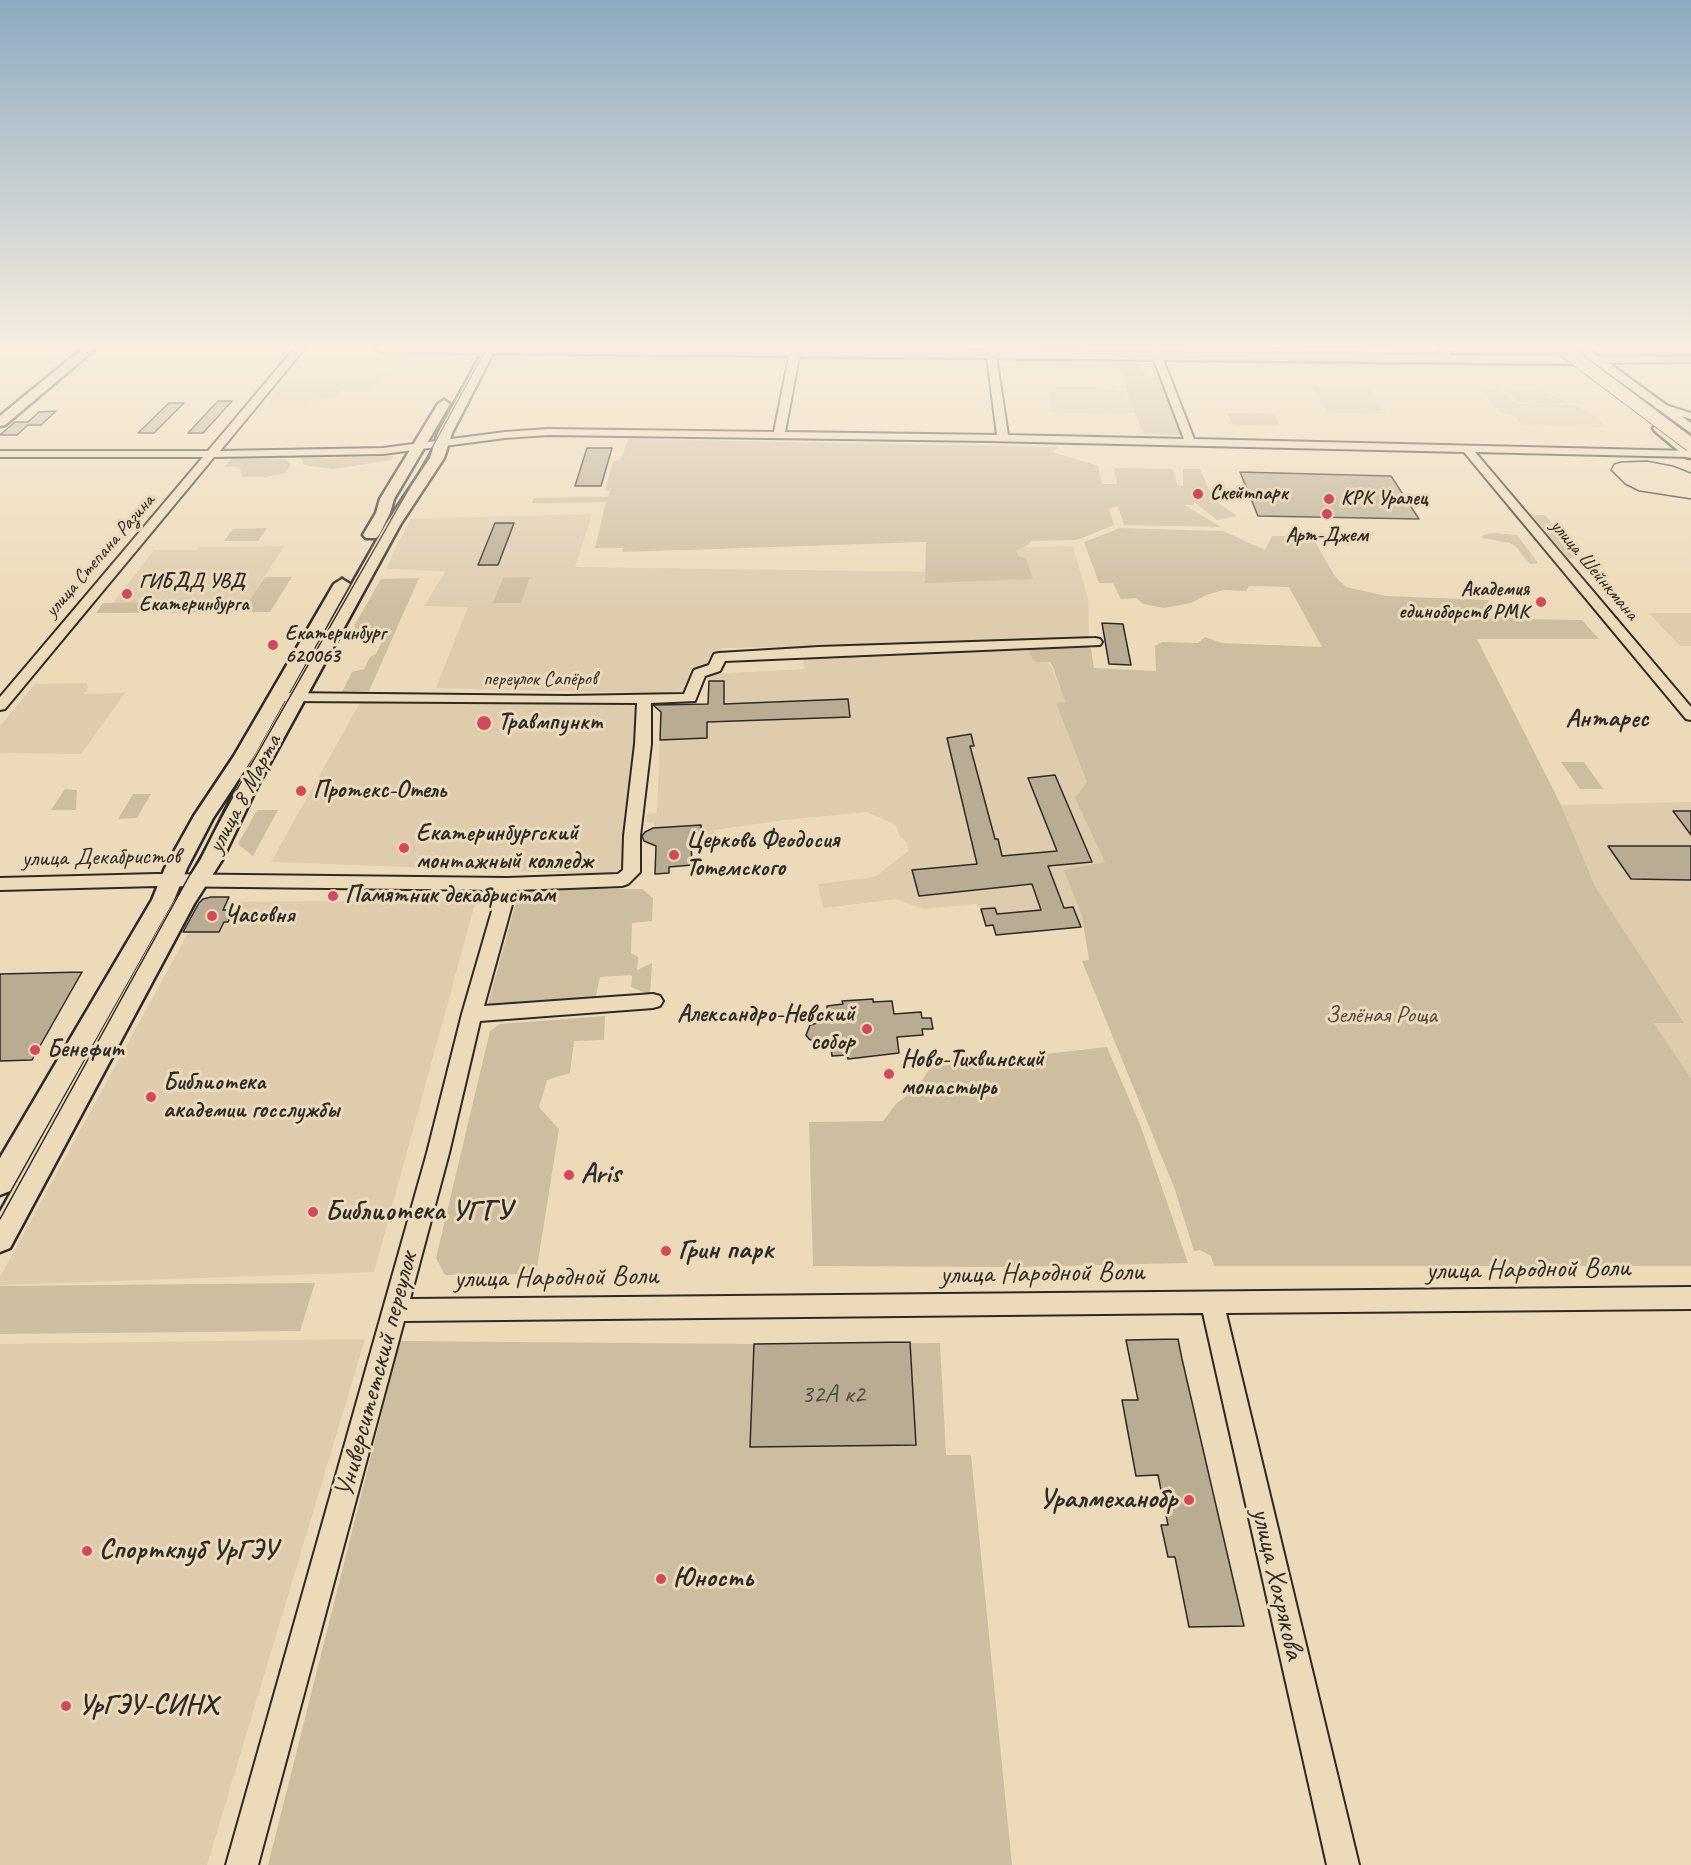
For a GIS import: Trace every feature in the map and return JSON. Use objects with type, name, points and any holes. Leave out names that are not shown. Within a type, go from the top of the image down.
[{"type":"main road","name":"улица 8 Марта","points":[[0,1239],[198,880],[287,697],[383,513],[387,499],[425,436]]},
{"type":"main road","name":"улица 8 Марта","points":[[0,1183],[163,900],[204,816],[287,697],[393,524],[415,495],[437,458],[445,436]]},
{"type":"main road","points":[[1669,436],[1691,454]]},
{"type":"street","name":"улица Степана Разина","points":[[0,706],[226,436]]},
{"type":"street","points":[[0,454],[352,452],[418,448],[498,436]]},
{"type":"street","points":[[856,436],[1691,454]]},
{"type":"street","points":[[1188,436],[1190,442]]},
{"type":"street","name":"улица Шейнкмана","points":[[1466,448],[1691,716]]},
{"type":"street","name":"переулок Сапёров","points":[[287,697],[690,698],[699,673],[715,668],[719,657],[1095,642]]},
{"type":"street","name":"улица Декабристов","points":[[0,884],[198,880],[507,884],[621,880],[631,872],[632,836],[643,744],[644,699]]},
{"type":"street","name":"Университетский переулок","points":[[242,1865],[438,1153],[472,1014],[507,893],[507,884]]},
{"type":"street","points":[[472,1014],[653,1001]]},
{"type":"street","name":"улица Народной Воли","points":[[394,1310],[1690,1300]]},
{"type":"street","name":"улица Хохрякова","points":[[1212,1303],[1343,1865]]},
{"type":"shaded area","points":[[592,514],[575,567],[1011,573],[1006,547],[1073,546],[1088,599],[1089,637],[1084,640],[1005,643],[722,648],[710,663],[702,666],[686,694],[436,688],[468,607],[424,606],[446,571],[386,569],[410,519]]},
{"type":"shaded area","points":[[284,546],[249,601],[113,603],[154,550]]},
{"type":"shaded area","points":[[1649,613],[1691,613],[1691,646],[1680,646]]},
{"type":"shaded area","points":[[1032,648],[1039,650],[1052,668],[1065,702],[1057,703],[1121,869],[1132,923],[996,935],[993,925],[986,926],[981,909],[976,904],[923,909],[896,899],[823,908],[818,884],[875,877],[908,851],[907,843],[899,835],[896,825],[867,812],[714,830],[714,840],[692,843],[692,865],[670,867],[669,873],[655,874],[656,845],[647,843],[642,838],[654,829],[654,822],[647,823],[647,814],[657,813],[661,711],[656,709],[657,704],[664,702],[670,706],[707,704],[709,674],[804,669],[803,657]]},
{"type":"shaded area","points":[[87,683],[88,689],[84,694],[125,693],[81,754],[0,753],[0,726],[35,684]]},
{"type":"shaded area","points":[[361,701],[638,701],[623,875],[271,862]]},
{"type":"shaded area","points":[[1691,802],[1691,1078],[1654,1023],[1684,1023],[1595,886],[1561,805]]},
{"type":"shaded area","points":[[476,900],[374,1272],[0,1285],[0,1277],[205,902]]},
{"type":"shaded area","points":[[365,1339],[207,1865],[0,1865],[0,1344]]},
{"type":"green space","points":[[628,439],[1058,447],[1052,452],[1098,466],[1102,484],[1117,484],[1114,468],[1173,469],[1177,485],[1183,486],[1183,469],[1200,469],[1213,499],[1237,516],[1217,520],[1194,502],[1194,505],[1184,505],[1221,527],[1124,525],[1118,506],[1109,509],[1114,525],[1077,540],[1031,541],[1028,545],[1016,550],[1018,556],[1026,558],[1033,579],[925,583],[926,542],[622,552],[623,548],[595,548],[606,502],[532,503],[534,498],[608,497],[610,491],[605,490],[613,462],[621,459]]},
{"type":"green space","points":[[394,456],[391,460],[333,469],[304,465],[301,457],[325,458]]},
{"type":"green space","points":[[232,458],[285,459],[291,464],[285,473],[266,477],[243,477],[239,467],[224,467]]},
{"type":"green space","points":[[1532,515],[1545,515],[1582,558],[1568,558]]},
{"type":"green space","points":[[267,528],[258,541],[224,541],[233,529]]},
{"type":"green space","name":"Зелёная Роща","points":[[1120,528],[1223,531],[1265,550],[1272,536],[1312,536],[1334,575],[1346,587],[1386,596],[1488,600],[1494,613],[1517,619],[1582,620],[1599,639],[1477,639],[1561,805],[1595,886],[1684,1023],[1654,1023],[1691,1078],[1691,1266],[1214,1266],[1211,1256],[1200,1250],[1194,1251],[1175,1190],[1082,961],[1089,960],[1082,916],[1064,870],[1105,862],[1075,798],[1087,782],[1056,703],[1065,702],[1053,667],[1050,662],[1035,662],[1025,646],[1087,646],[1091,649],[1094,668],[1156,671],[1155,646],[1162,642],[1198,643],[1205,637],[1222,643],[1322,647],[1289,587],[1249,586],[1246,591],[1224,590],[1206,595],[1191,603],[1164,608],[1143,604],[1136,598],[1121,599],[1113,583],[1099,583],[1084,542]]},
{"type":"green space","points":[[1492,533],[1517,535],[1538,563],[1530,564],[1510,543],[1482,538],[1483,535]]},
{"type":"green space","points":[[265,577],[292,577],[270,612],[96,613],[103,603],[249,601]]},
{"type":"green space","points":[[530,577],[521,603],[493,603],[503,578]]},
{"type":"green space","points":[[419,578],[369,691],[342,692],[352,672],[364,669],[370,657],[376,654],[385,635],[360,635],[354,626],[381,579]]},
{"type":"green space","points":[[1561,762],[1584,762],[1603,789],[1580,789]]},
{"type":"green space","points":[[65,789],[77,790],[76,810],[51,810]]},
{"type":"green space","points":[[133,794],[151,794],[137,818],[118,819]]},
{"type":"green space","points":[[257,810],[278,810],[253,856],[238,844]]},
{"type":"green space","points":[[532,889],[642,889],[653,898],[652,921],[632,923],[631,953],[638,957],[637,970],[652,963],[650,995],[631,987],[632,976],[630,975],[600,977],[595,1000],[495,1008],[488,1004],[518,895]]},
{"type":"green space","points":[[605,1016],[604,1040],[574,1041],[570,1073],[547,1080],[539,1107],[559,1129],[536,1274],[445,1275],[436,1258],[490,1031],[500,1024]]},
{"type":"green space","points":[[1107,1047],[1141,1127],[1188,1263],[1014,1267],[813,1266],[809,1122],[883,1121],[897,1103],[915,1090],[931,1067]]},
{"type":"green space","points":[[315,1283],[300,1331],[0,1334],[0,1286]]},
{"type":"green space","name":"Юность","points":[[400,1341],[940,1343],[946,1455],[971,1455],[1012,1865],[268,1865]]},
{"type":"building","points":[[587,448],[612,448],[601,486],[575,486]]},
{"type":"building","name":"КРК Уралец","points":[[1240,472],[1391,476],[1419,519],[1258,516]]},
{"type":"building","points":[[495,523],[514,523],[498,565],[478,565]]},
{"type":"building","points":[[1102,623],[1123,624],[1131,665],[1109,664]]},
{"type":"building","points":[[709,681],[724,681],[724,704],[848,699],[850,717],[707,722],[707,738],[660,740],[661,712],[653,705],[708,704]]},
{"type":"building","points":[[971,734],[974,746],[970,746],[995,839],[998,839],[1002,856],[1057,851],[1028,778],[1055,775],[1092,862],[1048,866],[1064,908],[1073,907],[1081,927],[996,935],[993,925],[986,926],[981,909],[995,908],[997,914],[1041,910],[1032,884],[919,896],[912,870],[977,864],[947,738]]},
{"type":"building","points":[[1673,811],[1691,811],[1691,835]]},
{"type":"building","name":"Церковь Феодосия Тотемского","points":[[701,825],[702,842],[691,842],[692,865],[669,867],[669,873],[655,874],[656,846],[644,841],[642,836],[645,832],[653,828]]},
{"type":"building","points":[[1608,846],[1691,846],[1691,880],[1631,879]]},
{"type":"building","name":"Часовня","points":[[211,897],[229,897],[223,910],[234,910],[228,922],[224,922],[219,932],[183,932],[199,903]]},
{"type":"building","points":[[82,972],[32,1060],[0,1061],[0,974]]},
{"type":"building","name":"Александро-Невский собор","points":[[873,999],[873,1002],[892,1001],[894,1014],[921,1012],[922,1018],[931,1018],[933,1029],[922,1029],[923,1035],[897,1037],[899,1053],[848,1059],[847,1055],[832,1056],[831,1045],[823,1046],[806,1035],[810,1025],[821,1022],[820,1018],[828,1018],[827,1006],[843,1004],[842,1001]]},
{"type":"building","name":"Уралмеханобр","points":[[1178,1339],[1244,1626],[1189,1627],[1175,1557],[1168,1557],[1161,1525],[1168,1525],[1158,1475],[1136,1476],[1122,1400],[1138,1400],[1126,1340]]},
{"type":"building","points":[[910,1342],[916,1445],[750,1447],[754,1344]]},
{"type":"tram line","points":[[0,1219],[236,791],[438,436]]},
{"type":"tram line","points":[[1691,473],[1673,466],[1647,461],[1621,462],[1614,464],[1611,470],[1625,484],[1639,491],[1691,499]]},
{"type":"place","name":"Скейтпарк","points":[[1198,494]]},
{"type":"place","name":"КРК Уралец","points":[[1329,499]]},
{"type":"place","name":"Арт-Джем","points":[[1327,514]]},
{"type":"place","name":"ГИБДД УВД Екатеринбурга","points":[[127,594]]},
{"type":"place","name":"Академия единоборств РМК","points":[[1541,602]]},
{"type":"place","name":"Екатеринбург 620063","points":[[273,645]]},
{"type":"place","name":"Травмпункт","points":[[484,723]]},
{"type":"place","name":"Протекс-Отель","points":[[301,791]]},
{"type":"place","name":"Екатеринбургский монтажный колледж","points":[[404,848]]},
{"type":"place","name":"Церковь Феодосия Тотемского","points":[[674,855]]},
{"type":"place","name":"Памятник декабристам","points":[[333,896]]},
{"type":"place","name":"Часовня","points":[[212,916]]},
{"type":"place","name":"Александро-Невский собор","points":[[867,1029]]},
{"type":"place","name":"Бенефит","points":[[35,1050]]},
{"type":"place","name":"Ново-Тихвинский монастырь","points":[[889,1074]]},
{"type":"place","name":"Библиотека академии госслужбы","points":[[151,1097]]},
{"type":"place","name":"Aris","points":[[569,1175]]},
{"type":"place","name":"Библиотека УГГУ","points":[[313,1212]]},
{"type":"place","name":"Грин парк","points":[[666,1251]]},
{"type":"place","name":"Уралмеханобр","points":[[1189,1500]]},
{"type":"place","name":"Спортклуб УрГЭУ","points":[[87,1551]]},
{"type":"place","name":"Юность","points":[[661,1579]]},
{"type":"place","name":"УрГЭУ-СИНХ","points":[[66,1706]]},
{"type":"district","name":"Антарес","points":[[1607,719]]}]
